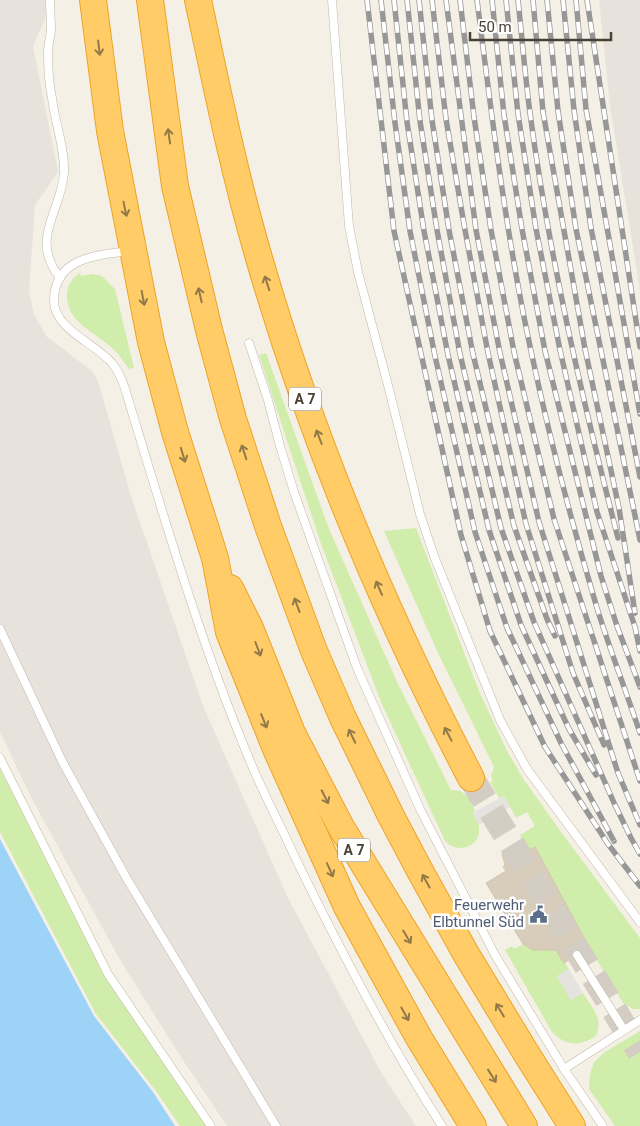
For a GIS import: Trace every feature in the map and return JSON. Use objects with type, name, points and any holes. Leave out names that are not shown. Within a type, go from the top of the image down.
[{"type":"highway","name":"A 7","points":[[93,0],[110,131],[154,351],[175,432],[215,558],[229,632],[276,749],[347,907],[376,964],[473,1126]]},
{"type":"highway","name":"A 7","points":[[198,0],[217,92],[254,241],[309,411],[377,584],[413,664],[471,778]]},
{"type":"highway","points":[[152,5],[175,186],[209,330],[233,419],[268,526],[314,651],[359,751],[419,869],[466,954],[572,1126]]},
{"type":"highway","name":"A 7","points":[[215,558],[250,628],[292,733],[341,827],[524,1126]]},
{"type":"lane","points":[[50,0],[51,31],[48,52],[51,98],[60,136],[64,174],[47,230],[47,245],[51,264],[60,278]]},
{"type":"lane","points":[[332,0],[348,226],[420,514],[431,547],[500,720],[527,769],[640,922]]},
{"type":"lane","points":[[134,250],[88,257],[71,266],[60,278],[56,286],[54,305],[61,322],[103,354],[123,380],[207,649],[250,762],[348,965],[412,1079],[442,1126]]},
{"type":"lane","points":[[249,344],[268,400],[294,492],[357,668],[420,809],[495,955],[564,1069],[603,1126]]},
{"type":"lane","points":[[0,629],[62,761],[127,879],[276,1126]]},
{"type":"lane","points":[[0,758],[108,974],[211,1126]]},
{"type":"lane","points":[[577,955],[624,1030]]},
{"type":"lane","points":[[564,1069],[640,1020]]},
{"type":"shaded area","points":[[0,0],[45,0],[46,17],[33,46],[58,172],[35,205],[29,291],[34,314],[46,336],[92,371],[98,381],[131,496],[203,706],[288,898],[382,1074],[416,1126],[227,1126],[120,960],[32,799],[0,732]]},
{"type":"shaded area","points":[[599,0],[640,0],[640,290],[610,106]]},
{"type":"shaded area","points":[[504,796],[510,807],[479,825],[472,813]]},
{"type":"shaded area","points":[[569,969],[583,993],[571,1000],[557,976]]},
{"type":"green space","points":[[80,273],[81,276],[92,274],[102,276],[115,289],[134,368],[129,369],[115,350],[83,326],[71,312],[68,304],[68,288],[72,280]]},
{"type":"green space","points":[[266,353],[329,529],[398,684],[451,790],[467,794],[475,811],[473,813],[478,824],[479,835],[467,847],[456,847],[445,841],[381,702],[320,541],[259,355]]},
{"type":"green space","points":[[416,528],[479,691],[506,749],[524,780],[640,938],[640,1009],[633,1009],[623,1003],[589,947],[535,847],[528,851],[520,835],[535,826],[527,812],[516,818],[504,796],[499,798],[490,782],[493,781],[491,776],[494,767],[437,651],[384,531]]},
{"type":"green space","points":[[0,769],[104,976],[206,1126],[180,1126],[156,1091],[96,1014],[0,832]]},
{"type":"green space","points":[[523,944],[530,949],[538,950],[553,946],[569,969],[557,976],[571,1000],[583,993],[596,1014],[599,1024],[596,1036],[584,1042],[573,1043],[562,1040],[552,1032],[505,950],[512,946],[514,949]]},
{"type":"green space","points":[[640,1031],[640,1126],[615,1126],[589,1089],[590,1074],[594,1062],[605,1052]]},
{"type":"water","points":[[0,839],[94,1016],[153,1092],[175,1126],[0,1126]]},
{"type":"building","name":"Feuerwehr Elbtunnel Süd","points":[[516,843],[524,844],[528,851],[535,847],[589,947],[582,952],[574,950],[572,958],[564,963],[556,950],[533,950],[523,944],[486,883],[506,871],[503,867],[505,865],[502,854]]},
{"type":"tunnel","points":[[471,778],[640,1052]]},
{"type":"railway","points":[[367,0],[394,231],[461,535],[490,631],[545,747],[608,844],[640,886]]},
{"type":"railway","points":[[381,0],[410,231],[435,356],[475,532],[507,628],[561,743],[614,841]]},
{"type":"railway","points":[[394,0],[407,122],[424,231],[448,355],[489,530],[521,625],[569,729],[596,775]]},
{"type":"railway","points":[[407,0],[420,121],[437,230],[460,354],[501,528],[534,622],[615,805],[640,854]]},
{"type":"railway","points":[[419,0],[432,120],[449,230],[473,354],[514,526],[547,619],[555,636]]},
{"type":"railway","points":[[432,0],[446,119],[465,230],[488,353],[526,524],[573,673],[604,745]]},
{"type":"railway","points":[[446,0],[476,230],[500,353],[539,522],[618,773],[640,825]]},
{"type":"railway","points":[[460,0],[474,117],[491,230],[514,352],[554,519],[640,781]]},
{"type":"railway","points":[[477,0],[514,264],[538,383],[561,480],[588,576],[602,624],[640,733]]},
{"type":"railway","points":[[492,0],[504,115],[522,229],[545,351],[601,576],[640,687]]},
{"type":"railway","points":[[506,0],[518,114],[536,229],[560,350],[597,512],[635,627],[640,651]]},
{"type":"railway","points":[[518,0],[530,113],[547,220],[579,380],[618,538]]},
{"type":"railway","points":[[533,0],[543,112],[585,349],[619,508],[635,613]]},
{"type":"railway","points":[[547,0],[558,111],[576,229],[640,540]]},
{"type":"railway","points":[[563,0],[574,110],[591,228],[640,477]]},
{"type":"railway","points":[[576,0],[586,109],[640,414]]},
{"type":"railway","points":[[587,0],[640,347]]},
{"type":"place","name":"Feuerwehr Elbtunnel Süd","points":[[538,914]]}]
